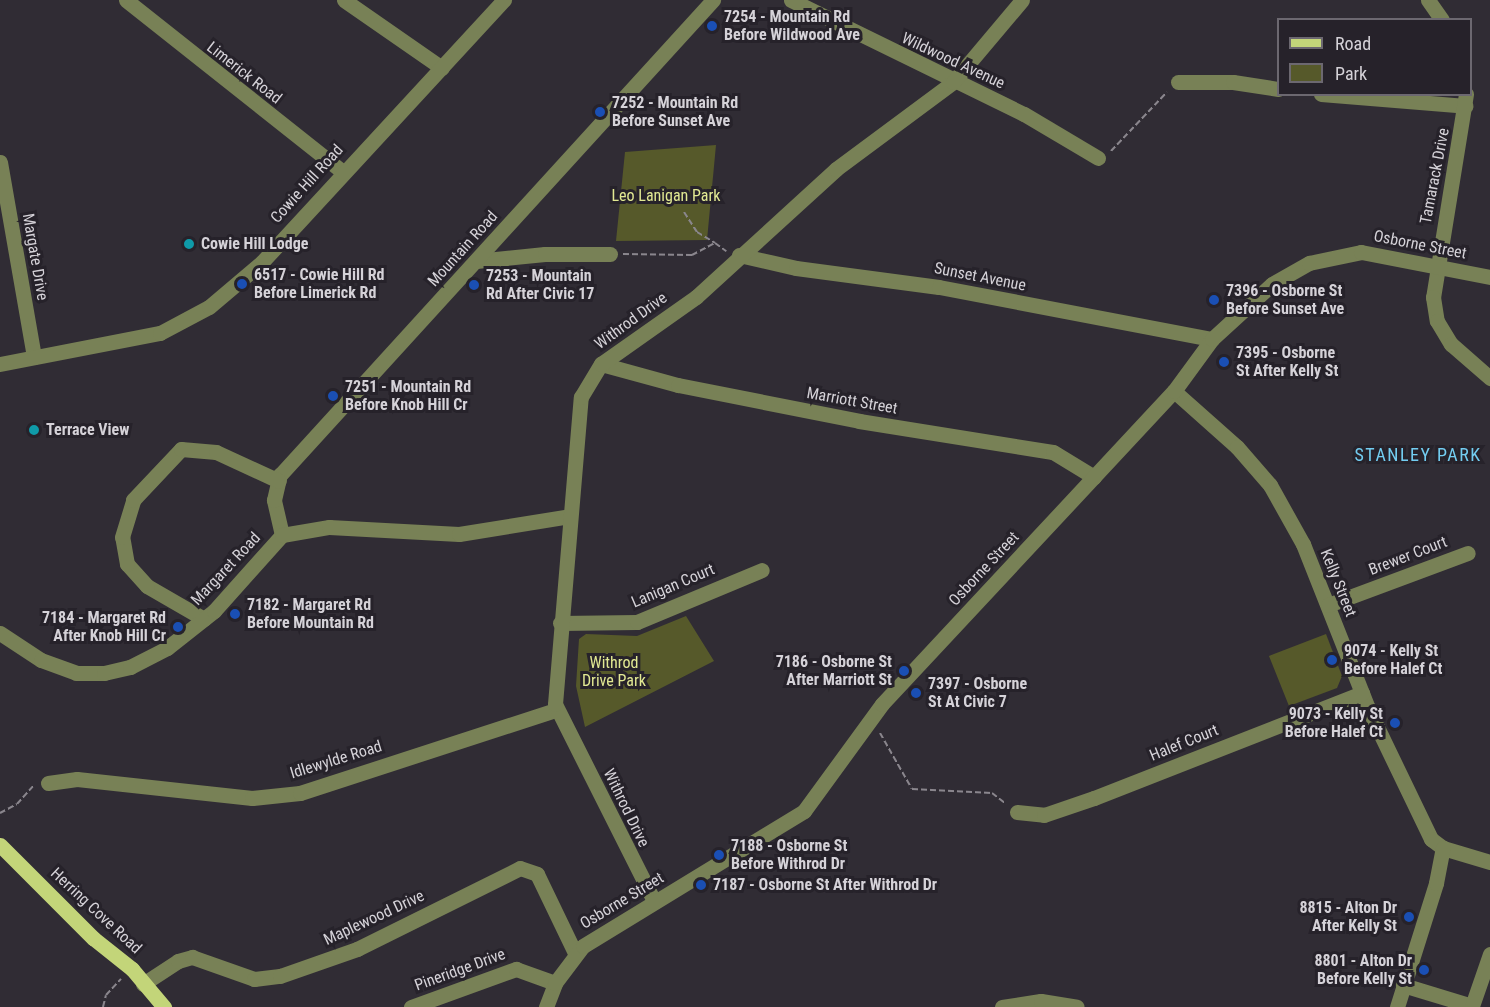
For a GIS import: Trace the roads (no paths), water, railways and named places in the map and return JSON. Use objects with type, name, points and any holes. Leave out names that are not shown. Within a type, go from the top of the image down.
[{"type":"main road","name":"Herring Cove Road","points":[[0,844],[93,938],[132,969],[164,1007]]},
{"type":"street","name":"Limerick Road","points":[[126,0],[342,171]]},
{"type":"street","points":[[344,0],[442,68]]},
{"type":"street","name":"Cowie Hill Road","points":[[0,364],[160,333],[210,307],[262,262],[342,171],[504,0]]},
{"type":"street","name":"Mountain Road","points":[[279,481],[713,0]]},
{"type":"street","name":"Wildwood Avenue","points":[[791,0],[953,82],[1024,114],[1098,158]]},
{"type":"street","name":"Withrod Drive","points":[[654,901],[556,710],[560,623],[569,562],[570,516],[581,397],[601,364],[696,297],[739,255],[836,169],[953,82],[1022,0]]},
{"type":"street","points":[[1428,0],[1441,18]]},
{"type":"street","points":[[1178,82],[1233,82],[1277,89]]},
{"type":"street","points":[[1369,96],[1466,100]]},
{"type":"street","name":"Tamarack Drive","points":[[1466,100],[1433,297],[1437,321],[1451,344],[1490,378]]},
{"type":"street","name":"Margate Drive","points":[[0,162],[34,357]]},
{"type":"street","name":"Osborne Street","points":[[546,1007],[555,983],[575,953],[654,901],[798,818],[871,718],[1174,391],[1212,339],[1272,284],[1319,259],[1361,252],[1437,264],[1490,277]]},
{"type":"street","points":[[476,261],[545,254],[609,254]]},
{"type":"street","name":"Sunset Avenue","points":[[739,255],[796,268],[939,287],[1212,339]]},
{"type":"street","name":"Marriott Street","points":[[601,364],[678,385],[859,421],[1053,452],[1094,477]]},
{"type":"street","name":"Kelly Street","points":[[1174,391],[1237,447],[1270,485],[1303,544],[1362,693],[1431,839],[1443,848]]},
{"type":"street","points":[[204,619],[147,586],[128,564],[122,537],[133,500],[181,449],[216,452],[279,481],[274,508],[282,535]]},
{"type":"street","name":"Margaret Road","points":[[0,633],[41,660],[68,670],[104,673],[130,667],[166,648],[204,619],[282,535],[328,527],[459,534],[570,516]]},
{"type":"street","name":"Brewer Court","points":[[1328,605],[1468,553]]},
{"type":"street","name":"Lanigan Court","points":[[560,623],[637,622],[762,570]]},
{"type":"street","name":"Halef Court","points":[[1017,813],[1044,815],[1084,802],[1362,693]]},
{"type":"street","name":"Idlewylde Road","points":[[42,784],[77,779],[252,798],[300,793],[556,710]]},
{"type":"street","points":[[1397,1007],[1436,883],[1443,848],[1490,862]]},
{"type":"street","name":"Maplewood Drive","points":[[143,984],[185,957],[198,958],[260,980],[280,976],[357,949],[520,868],[537,874],[575,953]]},
{"type":"street","points":[[1403,986],[1472,1006],[1490,954]]},
{"type":"street","name":"Pineridge Drive","points":[[411,1007],[516,969],[555,983]]},
{"type":"street","points":[[1002,1007],[1041,1001],[1077,1007]]},
{"type":"place","name":"7254 - Mountain Rd Before Wildwood Ave","points":[[712,26]]},
{"type":"place","name":"7252 - Mountain Rd Before Sunset Ave","points":[[600,112]]},
{"type":"place","name":"Cowie Hill Lodge","points":[[189,244]]},
{"type":"place","name":"6517 - Cowie Hill Rd Before Limerick Rd","points":[[242,284]]},
{"type":"place","name":"7253 - Mountain Rd After Civic 17","points":[[474,285]]},
{"type":"place","name":"7396 - Osborne St Before Sunset Ave","points":[[1214,300]]},
{"type":"place","name":"7395 - Osborne St After Kelly St","points":[[1224,362]]},
{"type":"place","name":"7251 - Mountain Rd Before Knob Hill Cr","points":[[333,396]]},
{"type":"place","name":"Terrace View","points":[[34,430]]},
{"type":"place","name":"7182 - Margaret Rd Before Mountain Rd","points":[[235,614]]},
{"type":"place","name":"7184 - Margaret Rd After Knob Hill Cr","points":[[178,627]]},
{"type":"place","name":"9074 - Kelly St Before Halef Ct","points":[[1332,660]]},
{"type":"place","name":"7186 - Osborne St After Marriott St","points":[[904,671]]},
{"type":"place","name":"7397 - Osborne St At Civic 7","points":[[916,693]]},
{"type":"place","name":"9073 - Kelly St Before Halef Ct","points":[[1395,723]]},
{"type":"place","name":"7188 - Osborne St Before Withrod Dr","points":[[719,855]]},
{"type":"place","name":"7187 - Osborne St After Withrod Dr","points":[[701,885]]},
{"type":"place","name":"8815 - Alton Dr After Kelly St","points":[[1409,917]]},
{"type":"place","name":"8801 - Alton Dr Before Kelly St","points":[[1424,970]]},
{"type":"district","name":"STANLEY PARK","points":[[1418,455]]},
{"type":"park label","name":"Leo Lanigan Park","points":[[666,196]]},
{"type":"park label","name":"Withrod Drive Park","points":[[614,672]]}]
